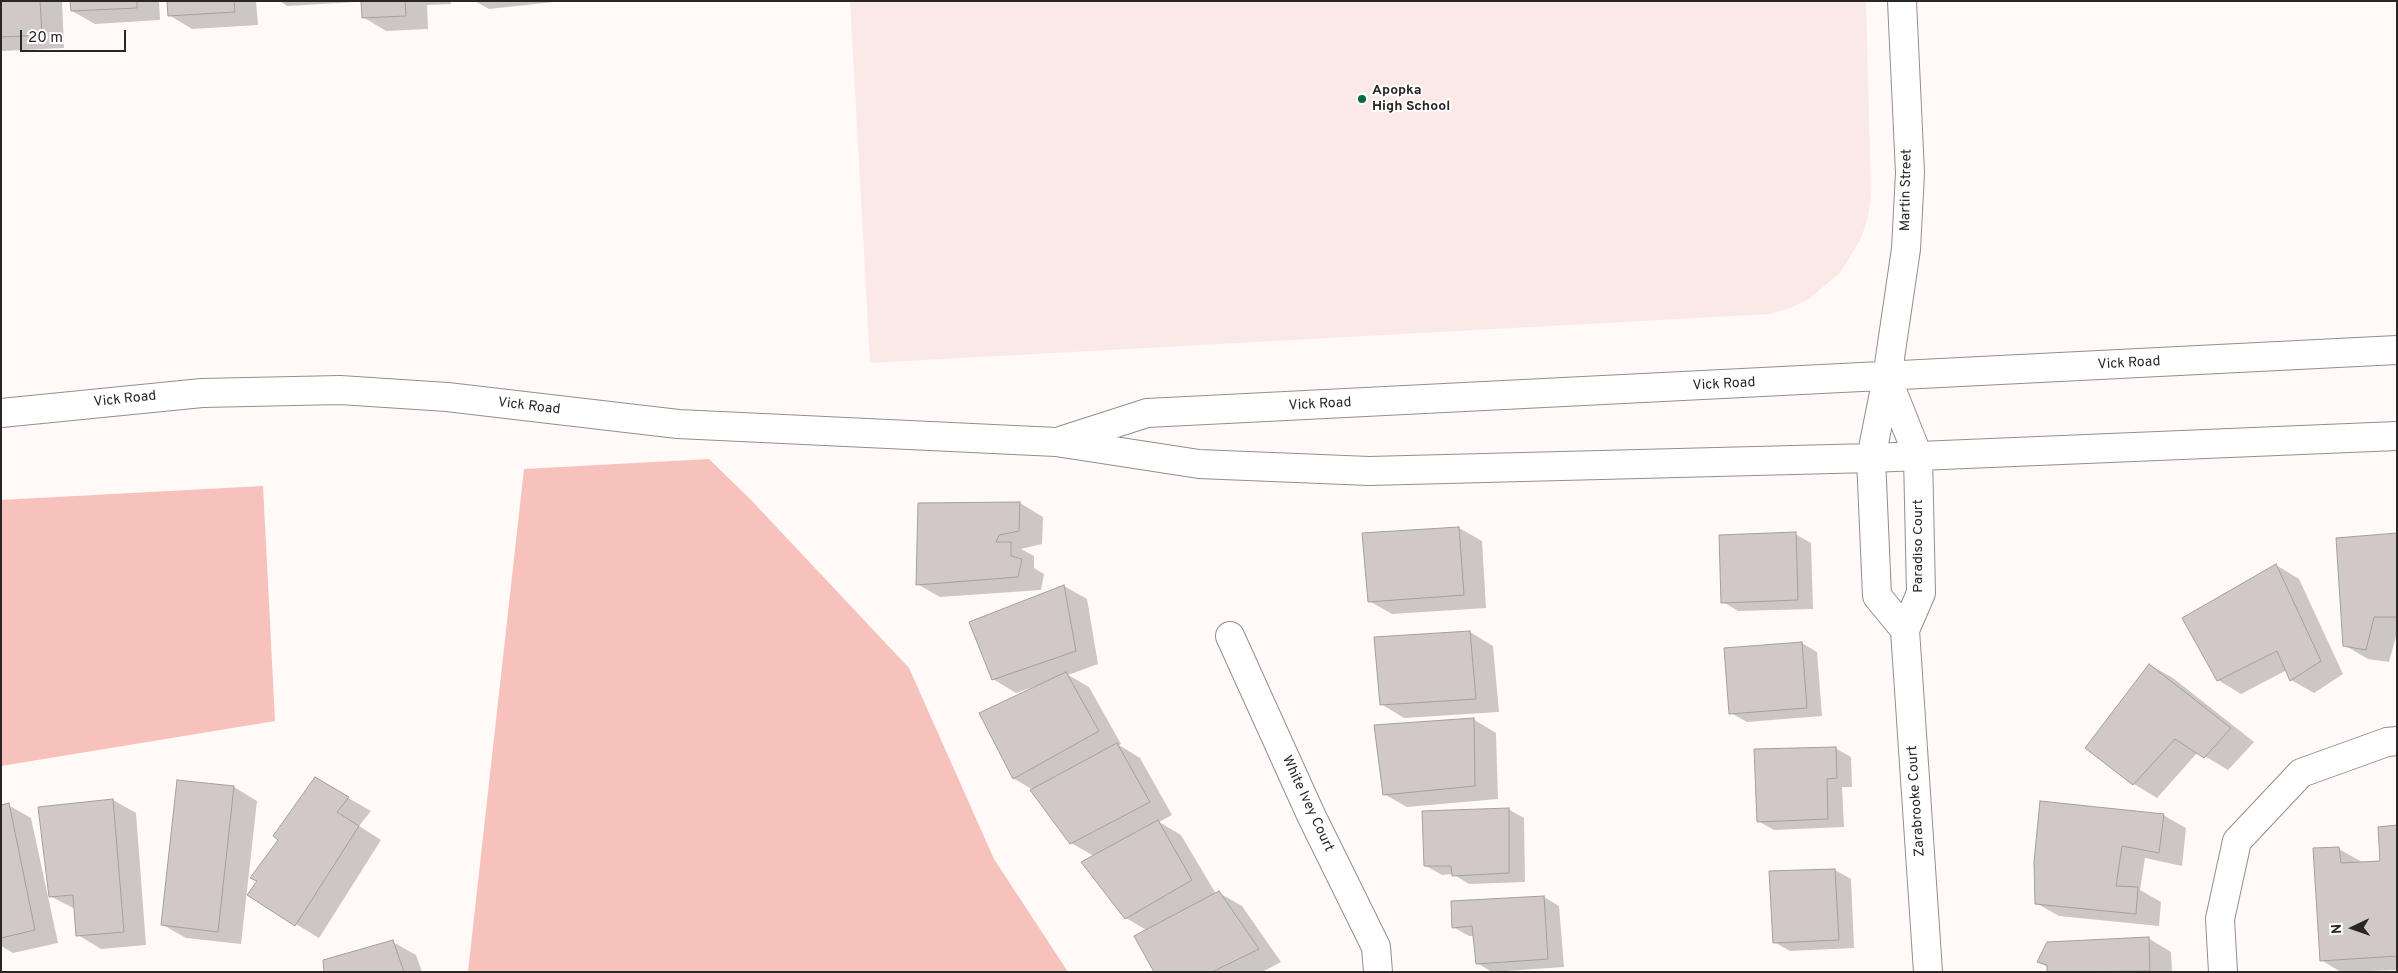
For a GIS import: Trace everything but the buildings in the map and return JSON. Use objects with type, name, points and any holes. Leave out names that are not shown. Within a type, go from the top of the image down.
[{"type":"street","name":"Martin Street","points":[[1871,458],[1887,378],[1906,249],[1910,173],[1902,1]]},
{"type":"street","name":"Vick Road","points":[[1056,442],[1147,413],[1887,378],[2397,350]]},
{"type":"street","points":[[1887,378],[1918,456]]},
{"type":"street","name":"Vick Road","points":[[1,413],[202,392],[340,390],[447,397],[678,424],[1056,442],[1199,464],[1369,471],[1871,458],[2397,436]]},
{"type":"street","name":"Paradiso Court","points":[[1905,630],[1921,593],[1918,456]]},
{"type":"street","points":[[1871,458],[1877,596],[1905,630]]},
{"type":"street","name":"Zarabrooke Court","points":[[1905,630],[1928,972]]},
{"type":"street","name":"White Ivey Court","points":[[1230,636],[1311,815],[1376,947],[1378,972]]},
{"type":"street","points":[[2222,972],[2220,919],[2237,841],[2301,773],[2387,742],[2397,741]]},
{"type":"shaded area","name":"Apopka High School","points":[[850,1],[1866,1],[1871,196],[1868,216],[1862,236],[1841,272],[1809,299],[1790,308],[1770,314],[870,363]]},
{"type":"shaded area","points":[[709,459],[751,500],[909,668],[994,859],[1068,972],[468,972],[524,469]]},
{"type":"shaded area","points":[[263,486],[275,721],[1,766],[1,500]]},
{"type":"place","name":"Apopka High School","points":[[1362,99]]}]
